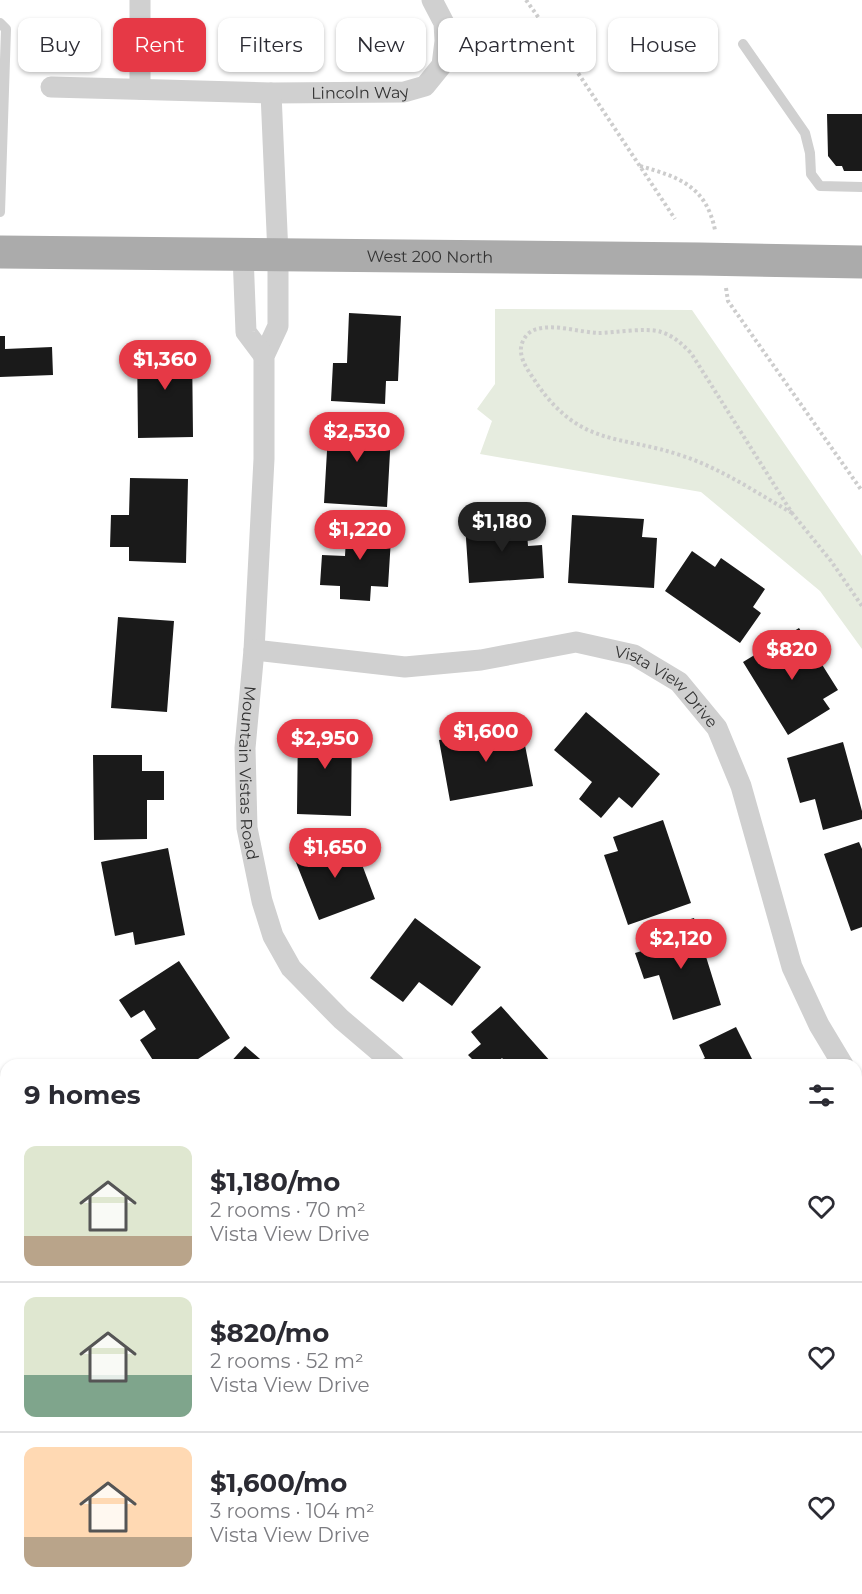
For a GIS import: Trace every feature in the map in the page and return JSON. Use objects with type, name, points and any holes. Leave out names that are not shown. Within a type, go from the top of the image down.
[{"type":"main road","name":"West 200 North","points":[[0,252],[862,262]]},
{"type":"street","points":[[140,0],[140,89]]},
{"type":"street","name":"Lincoln Way","points":[[51,87],[271,93],[404,92],[425,86],[442,65],[446,41],[444,22],[432,0]]},
{"type":"street","points":[[271,93],[278,255]]},
{"type":"street","points":[[243,254],[246,332],[264,356]]},
{"type":"street","name":"Mountain Vistas Road","points":[[278,255],[278,326],[264,356],[264,459],[254,650],[245,748],[247,828],[262,901],[273,936],[291,968],[341,1019],[388,1059]]},
{"type":"street","name":"Vista View Drive","points":[[254,650],[405,667],[481,660],[576,642],[634,655],[679,682],[717,728],[741,786],[792,967],[819,1025],[839,1059]]},
{"type":"lane","points":[[0,23],[6,29],[0,212]]},
{"type":"lane","points":[[743,44],[805,133],[810,153],[811,174],[820,186],[862,187]]},
{"type":"path","points":[[526,0],[576,70],[675,219]]},
{"type":"path","points":[[640,166],[676,176],[699,194],[713,219]]},
{"type":"path","points":[[728,301],[862,491]]},
{"type":"path","points":[[792,513],[716,469],[683,455],[596,435],[573,423],[550,402],[526,367],[520,351],[523,339],[532,331],[547,328],[597,333],[659,331],[675,338],[691,353],[792,513],[831,561],[862,606]]},
{"type":"shaded area","points":[[495,309],[692,310],[862,556],[862,649],[820,591],[701,492],[480,454],[492,421],[477,409],[495,384]]},
{"type":"building","points":[[827,114],[862,114],[862,171],[844,171],[842,166],[836,166],[828,156]]},
{"type":"building","points":[[349,313],[401,316],[398,381],[386,381],[385,404],[331,401],[333,363],[347,363]]},
{"type":"building","points":[[0,336],[5,336],[5,349],[52,347],[53,375],[0,377]]},
{"type":"building","points":[[137,345],[192,345],[193,437],[138,438]]},
{"type":"building","points":[[329,416],[377,418],[376,434],[391,434],[387,507],[324,503]]},
{"type":"building","points":[[130,478],[188,479],[186,563],[129,561],[129,547],[110,547],[111,515],[129,515]]},
{"type":"building","points":[[572,515],[644,519],[642,537],[657,538],[654,588],[568,583]]},
{"type":"building","points":[[347,520],[392,522],[388,587],[371,586],[370,601],[340,599],[340,586],[320,585],[322,555],[345,556]]},
{"type":"building","points":[[526,520],[528,546],[542,545],[544,578],[469,583],[465,524]]},
{"type":"building","points":[[692,551],[715,567],[721,558],[765,589],[753,607],[761,613],[740,643],[665,591]]},
{"type":"building","points":[[118,617],[174,621],[167,712],[111,708]]},
{"type":"building","points":[[799,628],[838,690],[823,699],[830,709],[788,735],[743,662]]},
{"type":"building","points":[[586,712],[660,774],[632,808],[619,797],[601,818],[579,799],[592,782],[554,750]]},
{"type":"building","points":[[298,725],[352,726],[351,816],[297,814]]},
{"type":"building","points":[[521,725],[533,786],[450,801],[439,740]]},
{"type":"building","points":[[843,742],[862,811],[862,819],[823,830],[815,799],[800,803],[787,758]]},
{"type":"building","points":[[93,755],[142,755],[142,771],[164,771],[164,800],[147,800],[147,839],[94,840]]},
{"type":"building","points":[[663,820],[691,903],[628,925],[604,855],[618,851],[613,837]]},
{"type":"building","points":[[352,838],[375,899],[319,920],[295,860]]},
{"type":"building","points":[[859,842],[862,849],[862,927],[851,931],[824,854]]},
{"type":"building","points":[[168,848],[185,935],[135,945],[133,932],[115,936],[101,862]]},
{"type":"building","points":[[415,918],[481,967],[452,1006],[419,982],[403,1002],[370,978]]},
{"type":"building","points":[[694,918],[721,1005],[673,1020],[659,975],[644,979],[635,953],[662,945],[657,929]]},
{"type":"building","points":[[179,961],[230,1038],[198,1059],[152,1059],[140,1040],[156,1029],[144,1010],[131,1018],[119,1000]]},
{"type":"building","points":[[501,1006],[548,1059],[472,1059],[468,1055],[481,1044],[471,1032]]},
{"type":"building","points":[[736,1027],[752,1059],[703,1059],[705,1058],[699,1045]]},
{"type":"building","points":[[245,1046],[260,1059],[233,1059]]}]
